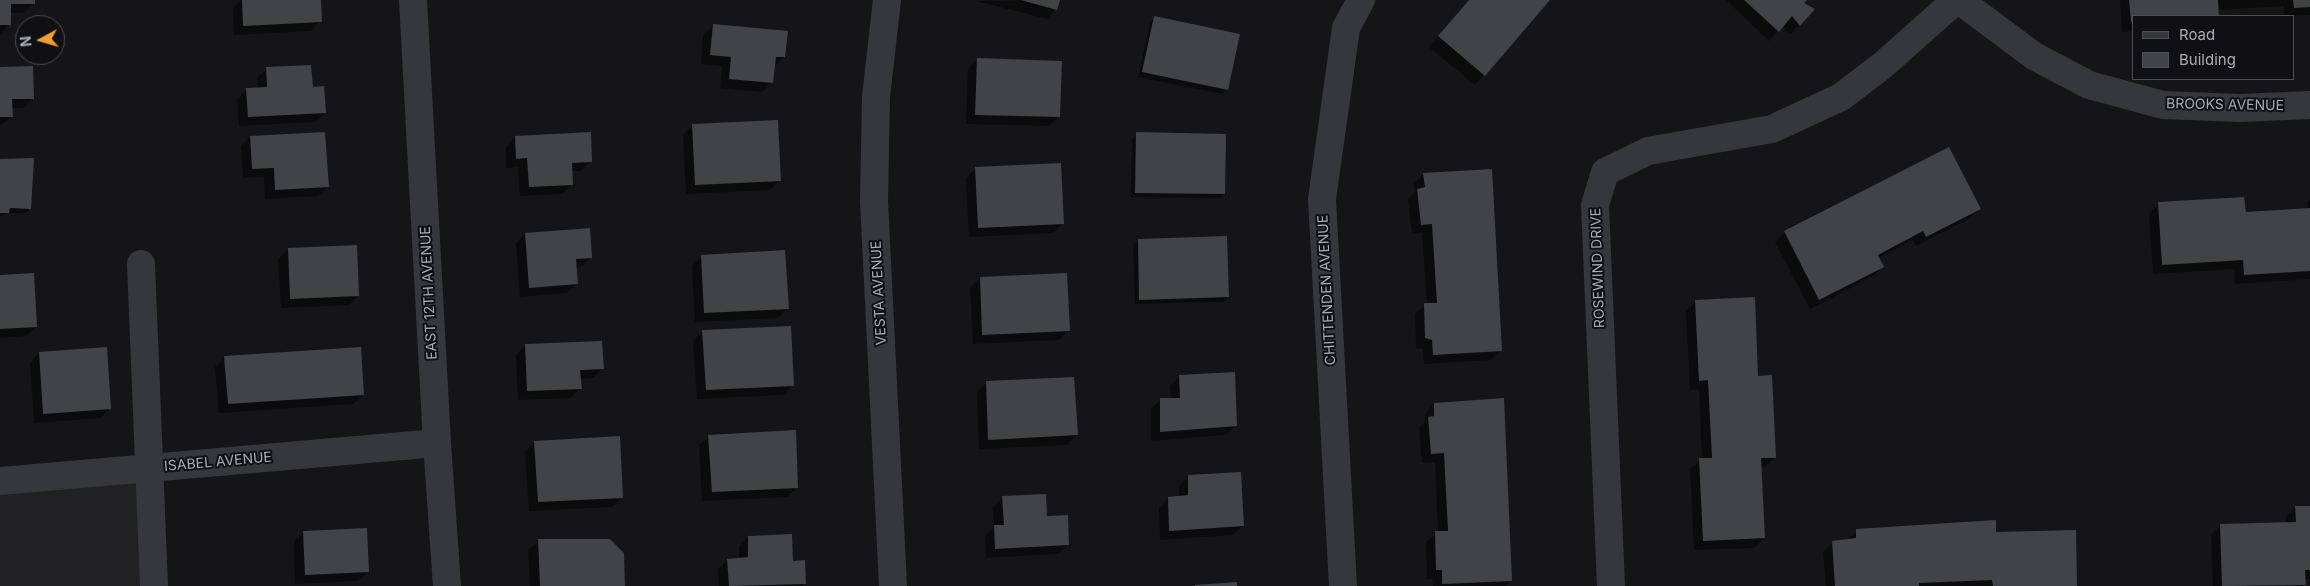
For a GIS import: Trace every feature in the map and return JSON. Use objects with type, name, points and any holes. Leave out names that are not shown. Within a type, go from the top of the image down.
[{"type":"street","name":"EAST 12TH AVENUE","points":[[413,0],[437,443],[447,586]]},
{"type":"street","name":"VESTA AVENUE","points":[[887,0],[876,97],[874,201],[893,586]]},
{"type":"street","name":"CHITTENDEN AVENUE","points":[[1343,586],[1322,199],[1346,28],[1361,0]]},
{"type":"street","name":"BROOKS AVENUE","points":[[1958,0],[2034,56],[2089,85],[2162,105],[2241,108],[2310,106]]},
{"type":"street","name":"ROSEWIND DRIVE","points":[[1611,586],[1595,205],[1605,172],[1648,151],[1772,129],[1840,97],[1883,65],[1958,0]]},
{"type":"street","points":[[141,264],[154,586]]},
{"type":"street","name":"ISABEL AVENUE","points":[[0,480],[437,443]]},
{"type":"shaded area","points":[[156,481],[160,586],[0,586],[0,486]]},
{"type":"building","points":[[0,0],[35,0],[35,4],[11,4],[11,25],[0,25]]},
{"type":"building","points":[[242,0],[321,0],[322,22],[243,26]]},
{"type":"building","points":[[1021,0],[1060,0],[1057,10]]},
{"type":"building","points":[[1469,0],[1550,0],[1485,76],[1438,36]]},
{"type":"building","points":[[1744,0],[1807,0],[1804,3],[1815,9],[1800,26],[1792,16],[1779,32]]},
{"type":"building","points":[[2129,0],[2218,0],[2219,15],[2132,15],[2131,22]]},
{"type":"building","points":[[2293,0],[2310,0],[2310,7],[2294,8]]},
{"type":"building","points":[[1154,16],[1240,34],[1228,90],[1142,72]]},
{"type":"building","points":[[713,24],[788,31],[785,57],[776,57],[773,83],[729,79],[731,57],[710,55]]},
{"type":"building","points":[[977,58],[1062,61],[1060,117],[975,115]]},
{"type":"building","points":[[311,65],[313,87],[324,86],[326,113],[248,117],[246,88],[267,87],[266,67]]},
{"type":"building","points":[[33,66],[34,99],[12,99],[13,117],[0,117],[0,67]]},
{"type":"building","points":[[778,120],[781,181],[695,185],[692,124]]},
{"type":"building","points":[[325,132],[329,187],[275,190],[274,168],[252,169],[250,136]]},
{"type":"building","points":[[591,132],[592,162],[572,163],[573,185],[529,187],[527,158],[516,159],[515,136]]},
{"type":"building","points":[[1136,132],[1226,134],[1225,194],[1135,193]]},
{"type":"building","points":[[1949,147],[1981,209],[1926,237],[1923,231],[1878,255],[1884,267],[1819,300],[1784,231]]},
{"type":"building","points":[[34,158],[31,209],[10,208],[9,213],[0,213],[0,159]]},
{"type":"building","points":[[1061,163],[1064,224],[978,228],[975,167]]},
{"type":"building","points":[[1492,169],[1502,351],[1433,355],[1432,340],[1425,338],[1424,303],[1437,303],[1432,224],[1421,225],[1417,189],[1425,187],[1423,173]]},
{"type":"building","points":[[2244,197],[2246,212],[2310,208],[2310,271],[2244,275],[2243,260],[2162,265],[2158,202]]},
{"type":"building","points":[[590,228],[592,258],[576,259],[578,284],[529,288],[525,233]]},
{"type":"building","points":[[1227,236],[1229,297],[1139,300],[1138,239]]},
{"type":"building","points":[[357,245],[359,296],[290,299],[288,248]]},
{"type":"building","points":[[785,250],[789,309],[704,313],[701,255]]},
{"type":"building","points":[[34,273],[37,327],[0,329],[0,275]]},
{"type":"building","points":[[1067,273],[1070,331],[982,335],[980,277]]},
{"type":"building","points":[[1755,297],[1758,376],[1772,375],[1776,458],[1761,458],[1765,538],[1703,541],[1699,458],[1712,458],[1708,380],[1699,381],[1695,300]]},
{"type":"building","points":[[791,326],[794,386],[706,390],[702,330]]},
{"type":"building","points":[[602,341],[604,369],[580,370],[582,389],[527,391],[525,344]]},
{"type":"building","points":[[107,347],[111,409],[43,414],[39,352]]},
{"type":"building","points":[[361,347],[364,395],[228,404],[224,356]]},
{"type":"building","points":[[1235,372],[1237,426],[1160,432],[1160,398],[1180,398],[1179,375]]},
{"type":"building","points":[[1074,377],[1078,435],[988,440],[986,381]]},
{"type":"building","points":[[1504,398],[1512,581],[1442,584],[1442,570],[1436,570],[1435,531],[1448,531],[1444,453],[1431,454],[1428,417],[1434,416],[1434,403]]},
{"type":"building","points":[[796,430],[798,488],[712,492],[708,435]]},
{"type":"building","points":[[620,436],[623,498],[538,502],[534,441]]},
{"type":"building","points":[[1241,472],[1244,526],[1169,531],[1168,497],[1188,495],[1188,475]]},
{"type":"building","points":[[1046,494],[1047,516],[1068,515],[1069,545],[995,549],[994,525],[1004,525],[1002,496]]},
{"type":"building","points":[[2295,506],[2310,506],[2310,570],[2305,570],[2306,585],[2222,586],[2220,524],[2296,522]]},
{"type":"building","points":[[1996,520],[1996,532],[2076,530],[2077,586],[1993,586],[1992,580],[1919,583],[1919,586],[1835,586],[1832,541],[1856,538],[1856,529]]},
{"type":"building","points":[[367,528],[369,572],[305,575],[303,531]]},
{"type":"building","points":[[792,534],[793,561],[805,560],[806,584],[729,586],[727,559],[748,557],[748,536]]},
{"type":"building","points":[[538,539],[610,539],[624,553],[625,586],[540,586]]},
{"type":"building","points":[[1237,582],[1237,586],[1195,586],[1195,585]]}]
